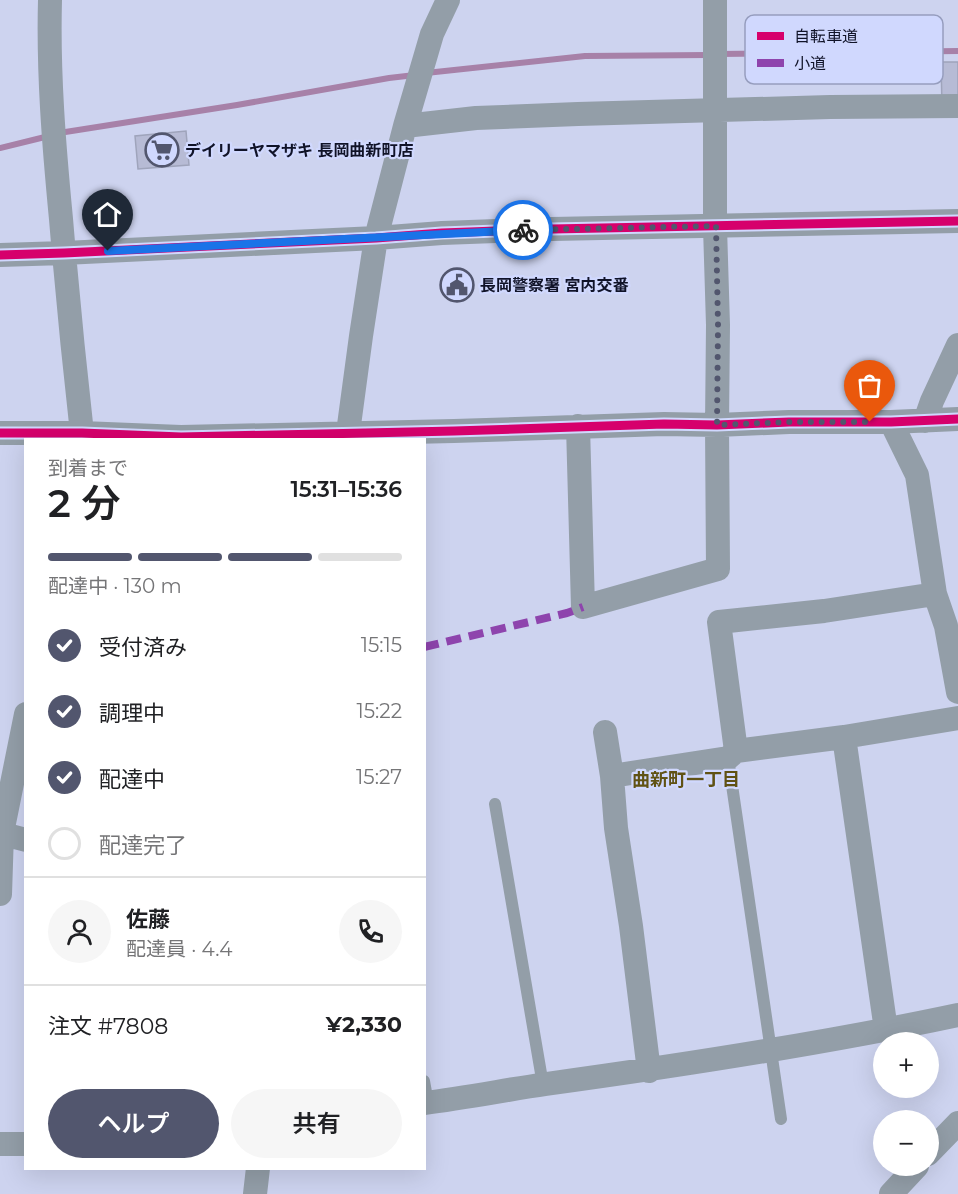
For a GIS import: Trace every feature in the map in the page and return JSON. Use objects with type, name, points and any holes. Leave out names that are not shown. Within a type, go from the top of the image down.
[{"type":"street","points":[[50,0],[53,138],[81,436]]},
{"type":"street","points":[[347,437],[376,238],[432,34],[448,0]]},
{"type":"street","points":[[578,426],[583,607],[718,569],[715,0]]},
{"type":"street","points":[[405,126],[476,118],[715,109],[958,106]]},
{"type":"street","points":[[0,255],[552,229],[958,221]]},
{"type":"street","points":[[925,421],[958,345]]},
{"type":"street","points":[[0,433],[81,436],[347,437],[578,426],[958,419]]},
{"type":"street","points":[[891,422],[918,475],[935,594],[952,625],[958,692]]},
{"type":"street","points":[[732,754],[719,622],[935,594]]},
{"type":"street","points":[[612,776],[732,754],[958,719]]},
{"type":"street","points":[[0,894],[1,833],[24,724]]},
{"type":"street","points":[[605,732],[649,1071]]},
{"type":"street","points":[[844,737],[886,1030]]},
{"type":"street","points":[[1,833],[24,839]]},
{"type":"street","points":[[426,1096],[543,1085],[649,1071],[886,1030],[958,1015]]},
{"type":"street","points":[[939,1143],[958,1123]]},
{"type":"street","points":[[0,1144],[24,1144]]},
{"type":"street","points":[[255,1194],[258,1170]]},
{"type":"street","points":[[891,1194],[908,1176]]},
{"type":"lane","points":[[732,754],[782,1119]]},
{"type":"lane","points":[[495,804],[543,1085]]},
{"type":"building","points":[[943,62],[958,62],[958,106],[942,106]]},
{"type":"building","name":"デイリーヤマザキ 長岡曲新町店","points":[[186,131],[189,165],[138,169],[135,136]]},
{"type":"building","name":"長岡警察署 宮内交番","points":[[447,275],[468,275],[468,296],[447,295]]},
{"type":"waterway","points":[[943,51],[958,51]]},
{"type":"waterway","points":[[719,54],[745,54]]},
{"type":"waterway","points":[[426,73],[585,56],[708,55]]},
{"type":"waterway","points":[[59,133],[415,75]]},
{"type":"waterway","points":[[0,148],[49,136]]},
{"type":"marked path","points":[[426,647],[567,613],[583,607]]},
{"type":"cycle path","points":[[0,255],[552,229],[958,221]]},
{"type":"cycle path","points":[[0,433],[82,433],[181,437],[664,424],[717,425],[958,419]]},
{"type":"way so far","points":[[523,230],[716,226],[717,425],[870,422]]},
{"type":"place","name":"デイリーヤマザキ 長岡曲新町店","points":[[162,150]]},
{"type":"place","name":"長岡警察署 宮内交番","points":[[457,285]]},
{"type":"district","name":"曲新町一丁目","points":[[686,780]]},
{"type":"route","points":[[108,251],[523,230]]}]
